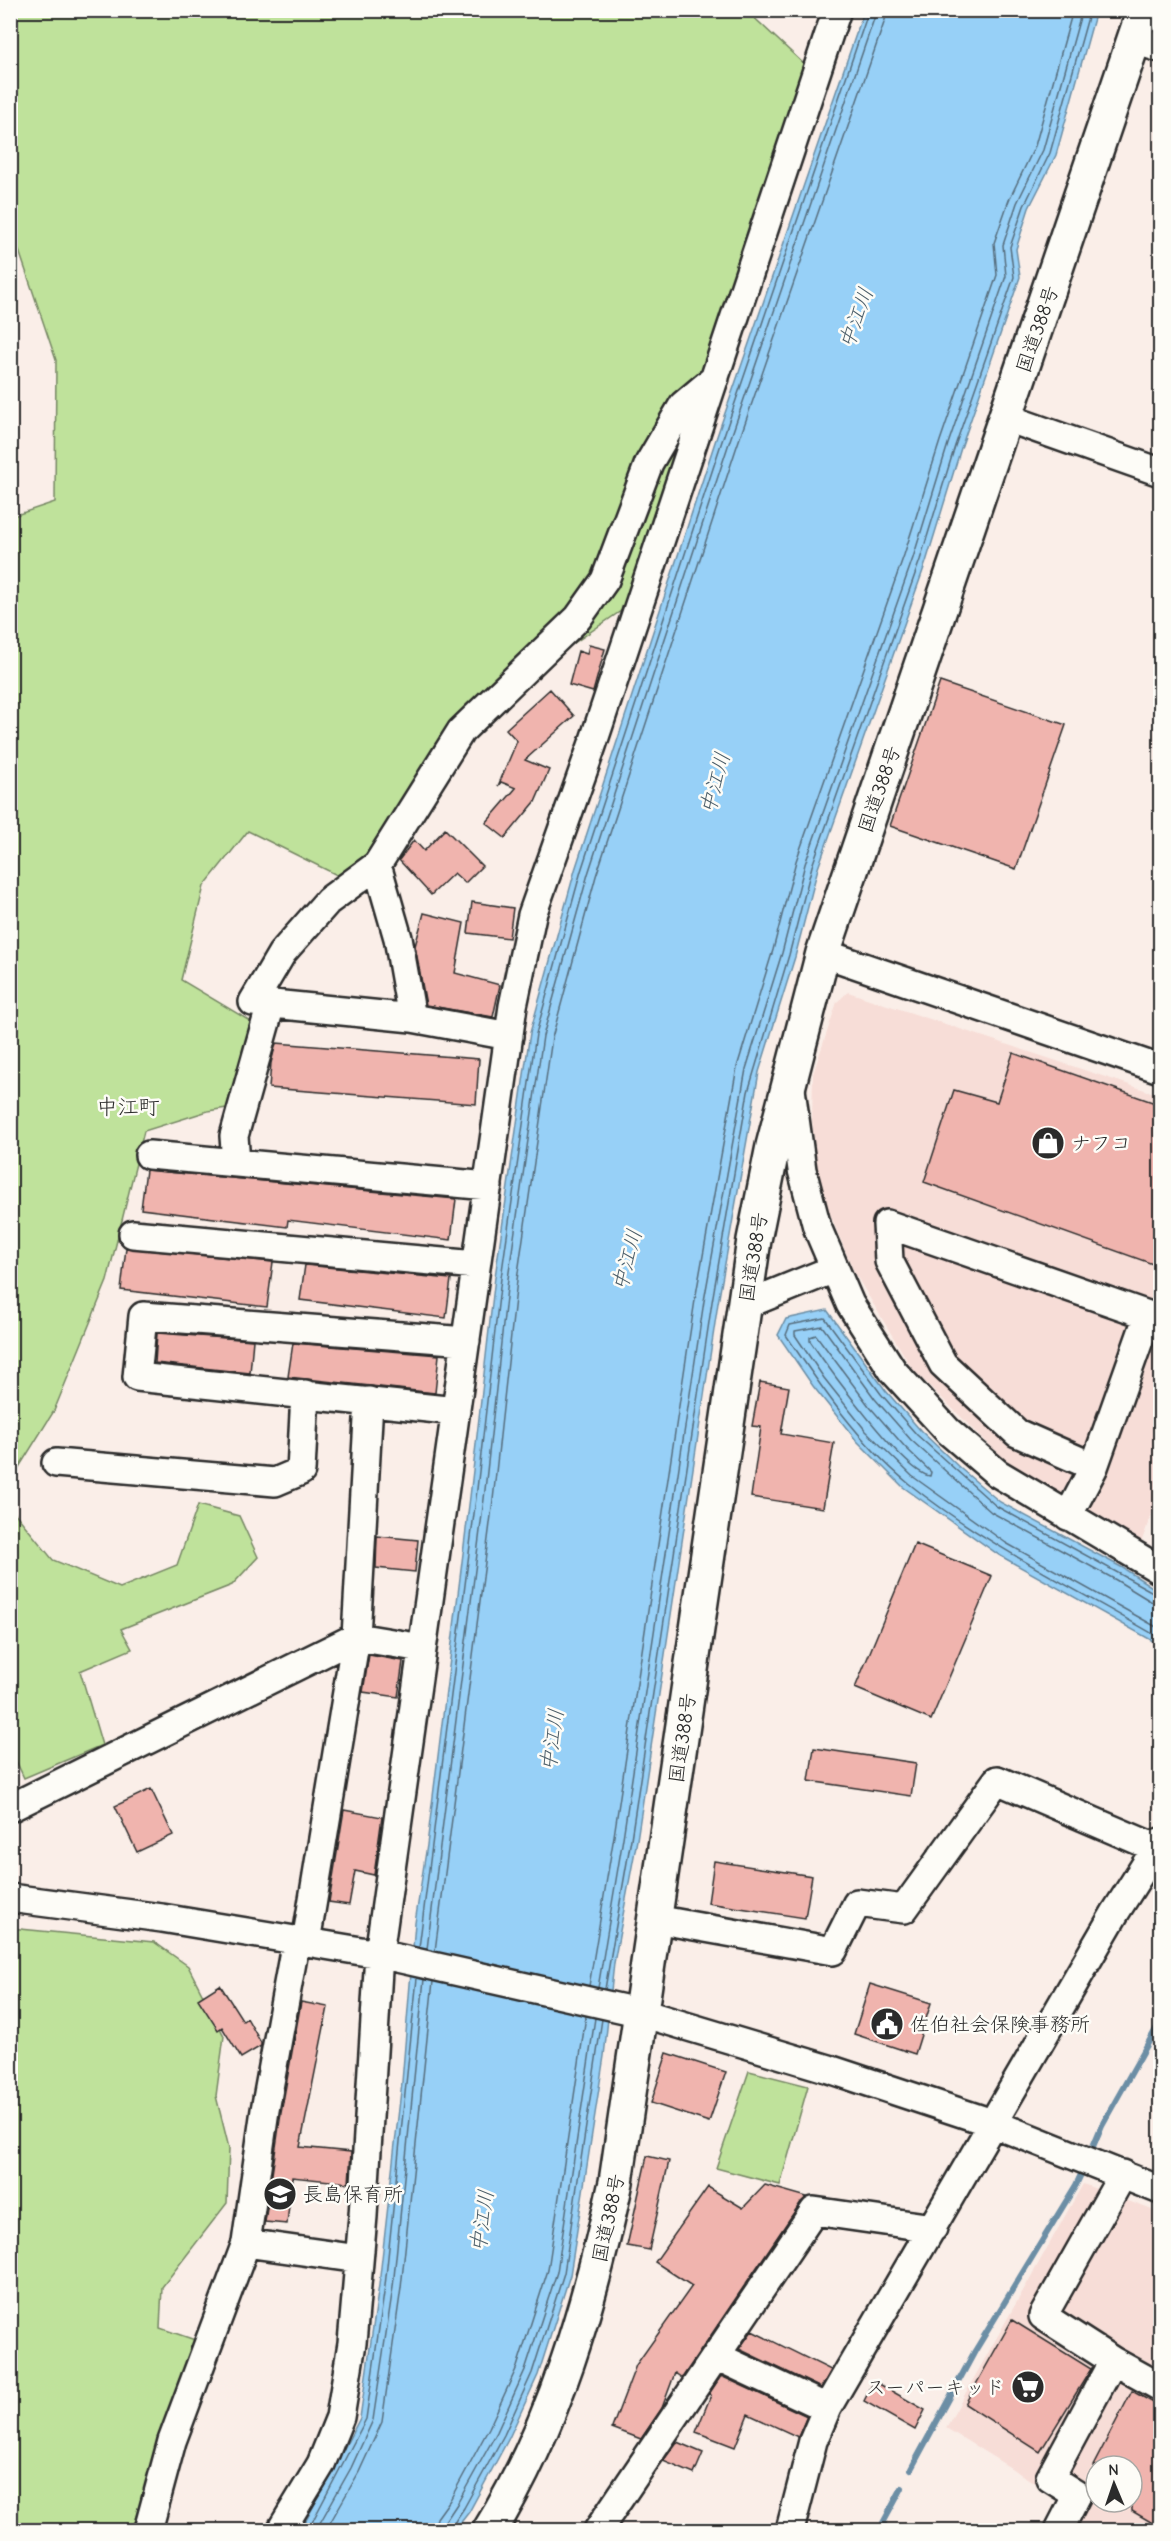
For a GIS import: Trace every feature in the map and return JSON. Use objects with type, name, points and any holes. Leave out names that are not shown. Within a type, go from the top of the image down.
[{"type":"highway","name":"国道388号","points":[[490,2530],[524,2471],[548,2414],[581,2322],[599,2263],[616,2182],[633,2011],[655,1919],[761,1206],[823,952],[1007,418],[1146,33]]},
{"type":"street","points":[[281,2530],[321,2464],[340,2417],[352,2343],[422,1648],[509,1036],[532,915],[592,746],[837,10]]},
{"type":"street","points":[[509,1036],[412,1018],[253,1002],[282,953],[328,901],[377,865],[461,731],[578,618],[604,580],[649,463],[683,405],[716,377]]},
{"type":"street","points":[[1007,418],[1161,472]]},
{"type":"street","points":[[377,865],[398,939],[412,1018]]},
{"type":"street","points":[[823,952],[1161,1069]]},
{"type":"street","points":[[236,1163],[234,1136],[271,1004]]},
{"type":"street","points":[[790,1080],[802,1170],[817,1227],[850,1304],[893,1371],[956,1439],[997,1473],[1161,1570]]},
{"type":"street","points":[[149,1155],[488,1186]]},
{"type":"street","points":[[1068,1516],[1094,1467],[1148,1315],[886,1224],[889,1261],[943,1364],[1017,1433],[1094,1467]]},
{"type":"street","points":[[133,1234],[476,1265]]},
{"type":"street","points":[[745,1305],[834,1269]]},
{"type":"street","points":[[456,1411],[137,1377],[143,1316],[466,1341]]},
{"type":"street","points":[[56,1463],[275,1482],[301,1471],[305,1394]]},
{"type":"street","points":[[148,2530],[172,2441],[246,2243],[265,2110],[301,1941],[356,1637],[369,1401]]},
{"type":"street","points":[[10,1808],[356,1637],[422,1648]]},
{"type":"street","points":[[655,1919],[833,1951],[856,1903],[904,1909],[997,1780],[1158,1845],[1115,1913],[827,2408],[813,2441],[790,2530]]},
{"type":"street","points":[[10,1898],[162,1918],[390,1956],[633,2011],[829,2069],[992,2124],[1161,2190]]},
{"type":"street","points":[[1099,2165],[1043,2316],[1113,2361],[1161,2387]]},
{"type":"street","points":[[598,2530],[814,2211],[933,2228]]},
{"type":"street","points":[[246,2243],[359,2259]]},
{"type":"street","points":[[716,2356],[827,2408]]},
{"type":"street","points":[[1059,2530],[1077,2495],[1050,2478],[1113,2361]]},
{"type":"shaded area","points":[[848,992],[1160,1095],[1160,1490],[1141,1543],[1007,1462],[913,1370],[854,1272],[818,1185],[812,1119],[813,1074],[837,1002]]},
{"type":"shaded area","points":[[1083,2184],[1160,2213],[1160,2530],[1052,2530],[1069,2504],[946,2428]]},
{"type":"green space","points":[[12,11],[747,11],[805,65],[631,604],[456,724],[351,882],[248,831],[204,886],[181,980],[260,1027],[239,1106],[208,1111],[144,1131],[107,1281],[54,1411],[16,1472],[14,1512],[53,1560],[120,1588],[177,1565],[198,1505],[239,1516],[258,1557],[232,1585],[121,1629],[132,1649],[80,1671],[102,1745],[24,1778],[11,1750],[10,517],[55,502],[56,360],[11,227]]},
{"type":"green space","points":[[10,1928],[154,1942],[188,1966],[224,2036],[216,2096],[229,2148],[227,2203],[162,2287],[160,2328],[201,2342],[131,2530],[11,2530]]},
{"type":"green space","points":[[749,2071],[808,2086],[780,2185],[716,2168]]},
{"type":"water","name":"中江川","points":[[864,11],[1096,11],[1056,155],[1029,208],[1016,249],[1020,277],[961,448],[926,562],[818,868],[795,957],[759,1072],[718,1303],[637,1840],[614,1963],[604,2056],[570,2275],[538,2375],[509,2438],[469,2512],[455,2530],[301,2530],[360,2418],[379,2285],[402,2082],[415,1923],[427,1845],[495,1277],[530,1033],[575,870],[715,442]]},
{"type":"water","points":[[827,1310],[886,1391],[921,1431],[961,1469],[1000,1502],[1123,1568],[1160,1592],[1160,1645],[999,1555],[903,1487],[856,1440],[813,1386],[778,1335],[786,1319]]},
{"type":"building","points":[[589,645],[605,649],[593,692],[569,685],[578,651],[587,654]]},
{"type":"building","points":[[940,682],[1066,725],[1016,869],[890,826]]},
{"type":"building","points":[[550,689],[574,716],[525,760],[549,770],[535,802],[505,838],[486,823],[516,788],[501,782],[498,786],[517,741],[506,729]]},
{"type":"building","points":[[445,829],[482,866],[465,883],[454,873],[431,895],[399,860],[414,840],[424,851]]},
{"type":"building","points":[[472,902],[513,908],[509,938],[468,933]]},
{"type":"building","points":[[424,913],[464,923],[455,973],[500,985],[493,1017],[426,1005],[415,946]]},
{"type":"building","points":[[276,1043],[479,1059],[476,1104],[269,1088],[271,1063]]},
{"type":"building","name":"ナフコ","points":[[1013,1053],[1161,1105],[1161,1267],[924,1182],[954,1090],[997,1102]]},
{"type":"building","points":[[146,1170],[456,1199],[451,1240],[288,1220],[287,1227],[141,1209]]},
{"type":"building","points":[[126,1248],[273,1262],[267,1307],[121,1290]]},
{"type":"building","points":[[305,1265],[451,1279],[446,1318],[300,1300]]},
{"type":"building","points":[[157,1333],[253,1340],[250,1373],[155,1363]]},
{"type":"building","points":[[293,1343],[439,1355],[435,1393],[288,1377]]},
{"type":"building","points":[[760,1382],[789,1387],[781,1434],[834,1443],[823,1508],[751,1497],[761,1427],[752,1426]]},
{"type":"building","points":[[377,1536],[418,1540],[415,1572],[376,1568]]},
{"type":"building","points":[[915,1544],[992,1576],[931,1720],[855,1688]]},
{"type":"building","points":[[369,1655],[403,1661],[398,1697],[363,1692]]},
{"type":"building","points":[[814,1748],[916,1763],[911,1796],[809,1781]]},
{"type":"building","points":[[151,1789],[173,1835],[137,1852],[115,1806]]},
{"type":"building","points":[[344,1810],[382,1817],[374,1875],[355,1871],[349,1905],[329,1902]]},
{"type":"building","points":[[714,1861],[812,1876],[805,1918],[708,1903]]},
{"type":"building","points":[[870,1984],[931,2003],[915,2054],[854,2034]]},
{"type":"building","points":[[220,1985],[243,2021],[247,2018],[261,2043],[261,2046],[241,2058],[222,2027],[218,2030],[198,1999]]},
{"type":"building","points":[[301,2002],[328,2007],[300,2147],[351,2152],[349,2183],[292,2177],[287,2224],[265,2222],[281,2113]]},
{"type":"building","points":[[667,2053],[726,2072],[709,2122],[651,2103]]},
{"type":"building","points":[[647,2156],[669,2161],[649,2250],[627,2246]]},
{"type":"building","points":[[765,2185],[807,2197],[801,2202],[682,2378],[675,2373],[662,2408],[641,2439],[612,2428],[636,2365],[692,2286],[655,2262],[708,2187],[743,2208]]},
{"type":"building","name":"スーパーキッド","points":[[1012,2320],[1091,2369],[1040,2452],[965,2404]]},
{"type":"building","points":[[752,2331],[831,2370],[821,2388],[739,2349]]},
{"type":"building","points":[[721,2376],[807,2416],[798,2437],[748,2414],[735,2447],[696,2432],[711,2395],[709,2394]]},
{"type":"building","points":[[874,2381],[925,2410],[915,2430],[864,2401]]},
{"type":"building","points":[[1132,2391],[1161,2407],[1161,2528],[1137,2514],[1144,2514],[1144,2454],[1099,2454]]},
{"type":"building","points":[[677,2442],[703,2453],[694,2474],[663,2461]]},
{"type":"waterway","points":[[1089,2156],[1102,2125],[1160,2022]]},
{"type":"waterway","points":[[911,2469],[975,2351],[1076,2185],[1084,2168]]},
{"type":"waterway","points":[[888,2530],[883,2523],[902,2488]]},
{"type":"place","name":"ナフコ","points":[[1048,1143]]},
{"type":"place","name":"佐伯社会保険事務所","points":[[887,2024]]},
{"type":"place","name":"長島保育所","points":[[280,2194]]},
{"type":"place","name":"スーパーキッド","points":[[1028,2387]]},
{"type":"district","name":"中江町","points":[[128,1107]]}]
